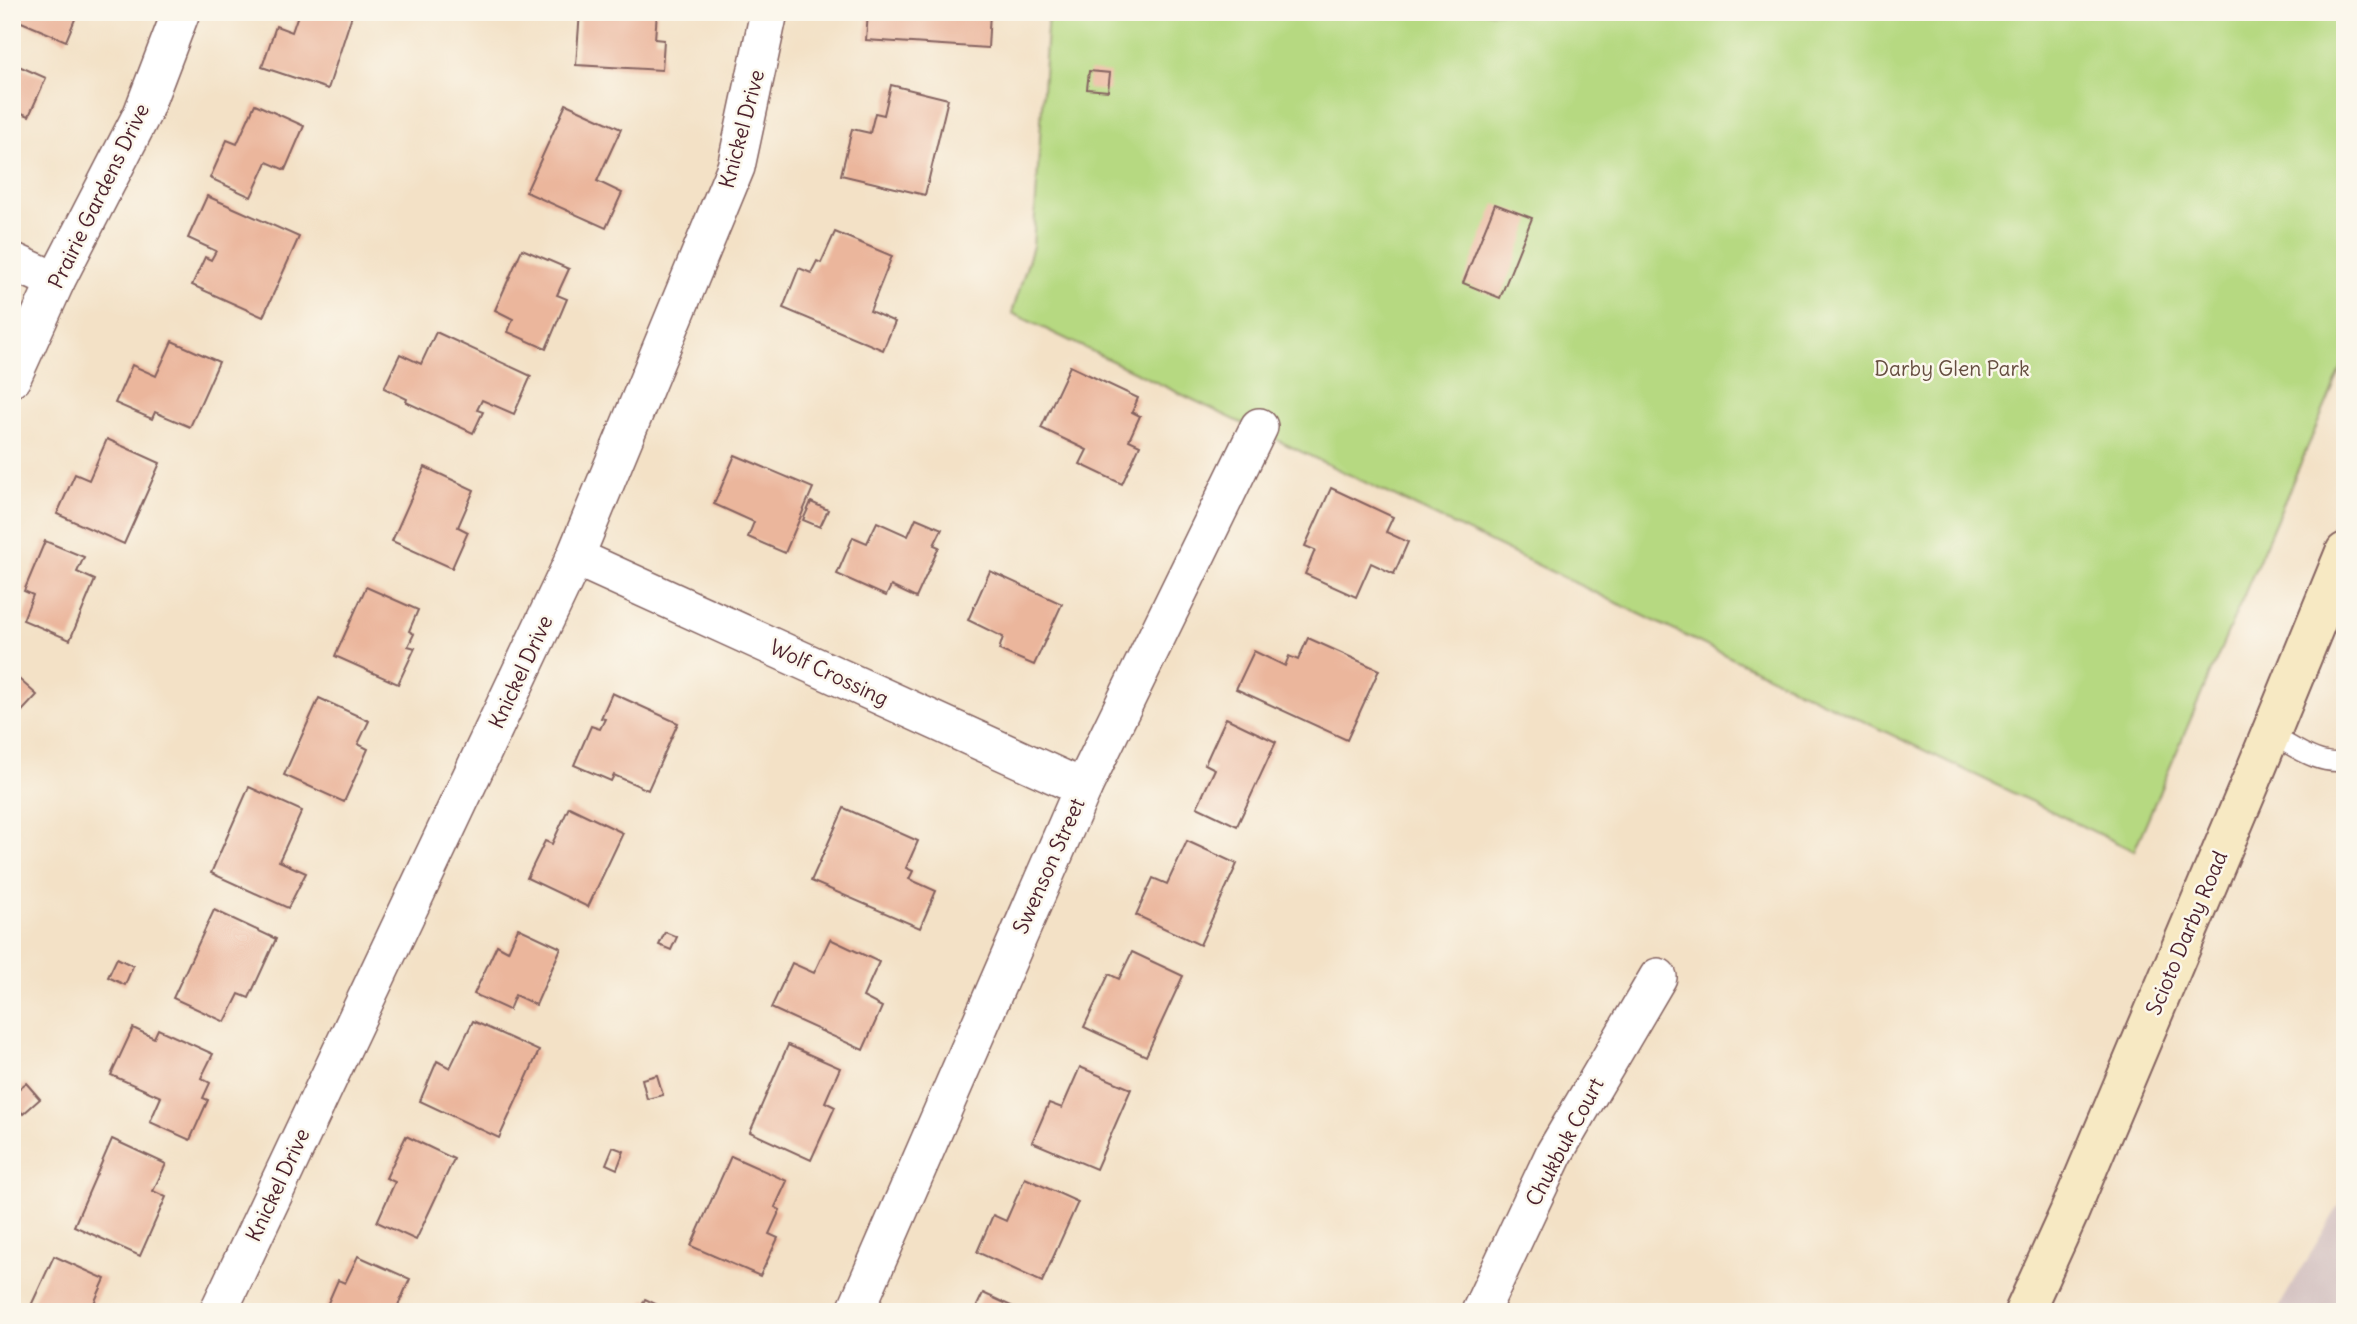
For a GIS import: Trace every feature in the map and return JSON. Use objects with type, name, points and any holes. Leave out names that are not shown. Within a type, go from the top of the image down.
[{"type":"main road","name":"Scioto Darby Road","points":[[2024,1312],[2069,1213],[2345,552]]},
{"type":"street","name":"Prairie Gardens Drive","points":[[12,378],[56,281],[142,114],[181,12]]},
{"type":"street","name":"Knickel Drive","points":[[218,1312],[575,557],[736,167],[769,12]]},
{"type":"street","points":[[12,261],[56,281]]},
{"type":"street","name":"Swenson Street","points":[[855,1312],[1083,788],[1259,427]]},
{"type":"street","name":"Wolf Crossing","points":[[575,557],[1083,788]]},
{"type":"street","name":"Chukbuk Court","points":[[1480,1312],[1554,1154],[1658,977]]},
{"type":"lane","points":[[2270,734],[2319,759],[2334,763],[2345,761]]},
{"type":"shaded area","points":[[2345,1195],[2345,1312],[2276,1312]]},
{"type":"green space","name":"Darby Glen Park","points":[[1048,12],[2345,12],[2345,360],[2134,851],[1012,313],[1033,246]]},
{"type":"building","points":[[12,12],[78,12],[66,41],[12,18]]},
{"type":"building","points":[[299,12],[353,12],[328,89],[262,67],[276,26],[292,32]]},
{"type":"building","points":[[580,12],[657,12],[655,39],[664,40],[662,70],[576,65]]},
{"type":"building","points":[[868,12],[990,12],[988,48],[866,40]]},
{"type":"building","points":[[12,63],[46,78],[29,116],[12,109]]},
{"type":"building","points":[[1089,71],[1110,73],[1108,91],[1087,89]]},
{"type":"building","points":[[891,85],[948,99],[925,195],[841,175],[852,129],[870,133],[875,113],[884,115]]},
{"type":"building","points":[[255,104],[304,126],[285,170],[267,162],[251,197],[210,178],[227,140],[237,144]]},
{"type":"building","points":[[566,104],[621,129],[597,181],[622,193],[606,228],[526,192]]},
{"type":"building","points":[[207,196],[299,237],[263,317],[192,285],[205,257],[211,260],[216,251],[188,238]]},
{"type":"building","points":[[1495,204],[1532,218],[1500,298],[1463,283]]},
{"type":"building","points":[[835,232],[892,256],[870,311],[895,322],[883,350],[783,308],[799,268],[811,273],[817,261],[821,263]]},
{"type":"building","points":[[522,249],[569,269],[557,295],[567,299],[546,349],[508,332],[513,319],[495,310]]},
{"type":"building","points":[[436,332],[531,376],[514,414],[482,400],[477,410],[483,412],[473,433],[406,402],[407,399],[384,388],[400,354],[421,364]]},
{"type":"building","points":[[172,341],[219,362],[190,427],[155,412],[152,419],[115,403],[132,365],[156,376]]},
{"type":"building","points":[[1070,366],[1138,398],[1132,412],[1140,416],[1129,440],[1140,445],[1122,484],[1080,464],[1087,450],[1041,428]]},
{"type":"building","points":[[107,439],[160,463],[124,544],[57,514],[75,474],[89,480]]},
{"type":"building","points":[[735,455],[813,488],[785,553],[748,537],[754,522],[714,504]]},
{"type":"building","points":[[425,467],[474,490],[458,527],[468,532],[452,568],[392,541]]},
{"type":"building","points":[[1331,488],[1393,517],[1386,532],[1408,542],[1394,574],[1371,563],[1356,597],[1305,574],[1315,550],[1305,546]]},
{"type":"building","points":[[811,502],[828,510],[820,527],[803,520]]},
{"type":"building","points":[[916,518],[942,529],[934,545],[939,547],[916,598],[891,586],[886,596],[837,574],[853,537],[867,543],[877,522],[908,536]]},
{"type":"building","points":[[45,541],[84,557],[77,572],[95,580],[70,640],[23,620],[33,595],[24,591]]},
{"type":"building","points":[[990,571],[1062,604],[1034,665],[999,650],[1003,637],[968,620]]},
{"type":"building","points":[[366,587],[418,610],[409,631],[414,634],[408,646],[415,648],[398,684],[335,656]]},
{"type":"building","points":[[1308,638],[1379,670],[1347,740],[1236,689],[1254,651],[1285,666],[1289,656],[1298,660]]},
{"type":"building","points":[[12,673],[37,695],[12,722]]},
{"type":"building","points":[[612,693],[678,723],[648,790],[614,775],[611,781],[574,765],[591,726],[600,729],[605,719],[601,718]]},
{"type":"building","points":[[319,698],[369,721],[358,744],[368,749],[344,802],[284,775]]},
{"type":"building","points":[[1226,718],[1276,742],[1237,826],[1197,807],[1215,769],[1205,764]]},
{"type":"building","points":[[249,787],[302,811],[279,861],[306,873],[288,908],[211,873]]},
{"type":"building","points":[[569,807],[623,833],[588,907],[527,878],[545,841],[552,844]]},
{"type":"building","points":[[844,808],[918,841],[906,868],[913,871],[909,879],[936,891],[920,928],[811,881]]},
{"type":"building","points":[[1187,841],[1237,864],[1200,945],[1136,915],[1153,878],[1167,884]]},
{"type":"building","points":[[214,910],[276,939],[249,998],[239,994],[225,1022],[173,998]]},
{"type":"building","points":[[518,928],[561,948],[536,1005],[515,995],[509,1010],[474,994],[497,945],[508,951]]},
{"type":"building","points":[[665,932],[677,937],[671,950],[659,945]]},
{"type":"building","points":[[830,939],[879,962],[863,997],[882,1007],[863,1050],[771,1008],[792,963],[814,973]]},
{"type":"building","points":[[1132,952],[1183,976],[1146,1056],[1084,1027],[1109,974],[1119,979]]},
{"type":"building","points":[[117,958],[133,966],[125,985],[108,977]]},
{"type":"building","points":[[473,1021],[539,1051],[499,1138],[420,1101],[437,1061],[450,1068]]},
{"type":"building","points":[[133,1028],[154,1038],[158,1029],[213,1054],[201,1078],[210,1083],[203,1098],[208,1100],[190,1140],[150,1122],[161,1097],[111,1075]]},
{"type":"building","points":[[788,1045],[840,1068],[825,1102],[835,1107],[811,1160],[750,1132]]},
{"type":"building","points":[[1080,1067],[1131,1089],[1096,1169],[1032,1142],[1049,1103],[1062,1108]]},
{"type":"building","points":[[657,1075],[663,1095],[647,1099],[642,1079]]},
{"type":"building","points":[[26,1083],[40,1099],[23,1114],[12,1101],[12,1094]]},
{"type":"building","points":[[406,1136],[454,1159],[416,1240],[377,1222],[395,1182],[386,1178]]},
{"type":"building","points":[[112,1139],[166,1164],[153,1191],[166,1197],[140,1256],[74,1226]]},
{"type":"building","points":[[613,1147],[624,1151],[617,1169],[606,1164]]},
{"type":"building","points":[[731,1156],[787,1181],[775,1207],[780,1210],[769,1234],[778,1238],[760,1276],[691,1246]]},
{"type":"building","points":[[1025,1178],[1078,1202],[1042,1282],[977,1252],[993,1215],[1006,1221]]},
{"type":"building","points":[[54,1256],[105,1279],[90,1312],[28,1312]]},
{"type":"building","points":[[358,1256],[410,1279],[395,1312],[324,1312],[338,1280],[345,1283]]},
{"type":"building","points":[[983,1293],[1024,1312],[974,1312]]},
{"type":"building","points":[[645,1299],[672,1312],[639,1312]]}]
